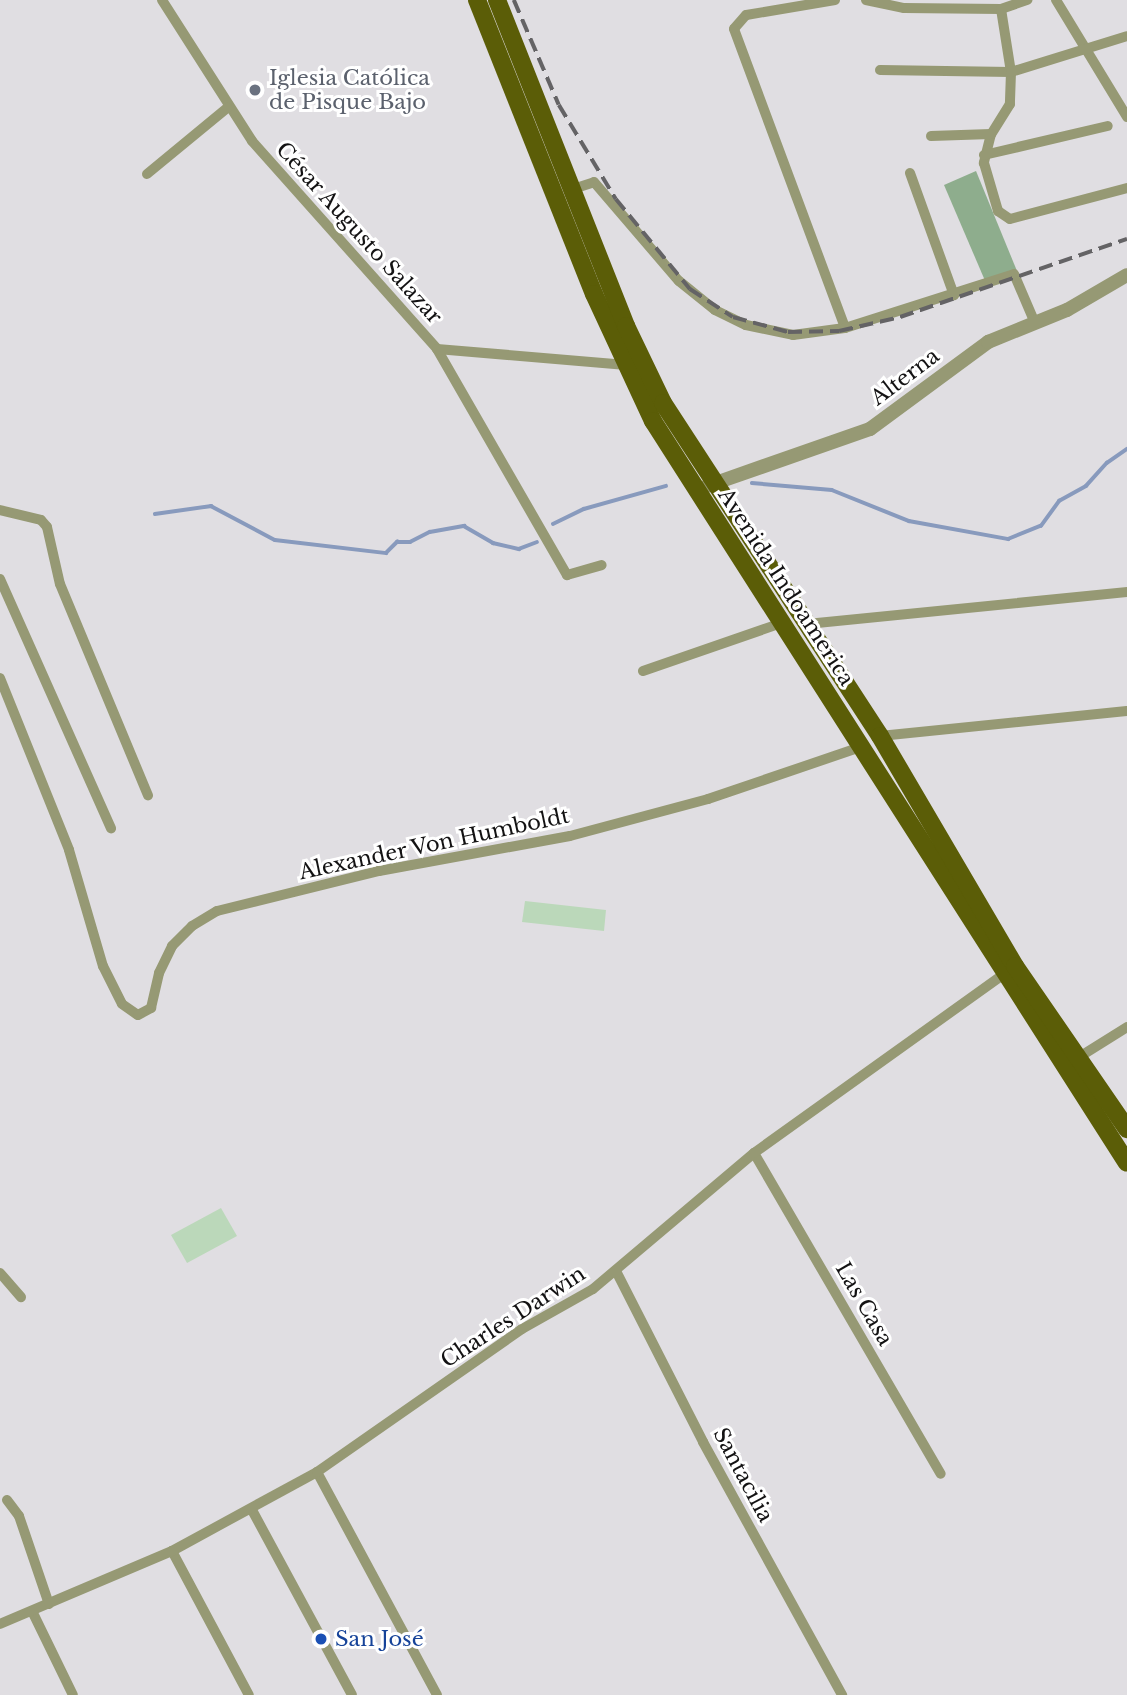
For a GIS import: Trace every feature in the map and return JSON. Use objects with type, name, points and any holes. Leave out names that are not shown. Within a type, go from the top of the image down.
[{"type":"main road","name":"Avenida Indoamerica","points":[[477,0],[678,464],[861,747],[1006,964],[1127,1129]]},
{"type":"main road","name":"Avenida Indoamerica","points":[[497,0],[573,188],[597,276]]},
{"type":"main road","name":"Avenida Indoamerica","points":[[633,363],[715,483],[880,736],[1006,964],[1127,1163]]},
{"type":"street","name":"César Augusto Salazar","points":[[162,0],[227,108],[437,349],[567,575],[602,565]]},
{"type":"street","points":[[835,0],[746,15],[734,29],[845,328]]},
{"type":"street","points":[[866,0],[904,8],[1000,9],[1027,0]]},
{"type":"street","points":[[1056,0],[1127,117]]},
{"type":"street","points":[[1000,9],[1011,72],[1010,104],[991,134],[984,155],[998,211],[1010,219],[1127,188]]},
{"type":"street","points":[[880,70],[1011,72],[1127,36]]},
{"type":"street","points":[[147,174],[227,108]]},
{"type":"street","points":[[984,155],[1108,125]]},
{"type":"street","points":[[931,136],[991,134]]},
{"type":"street","points":[[910,173],[954,295]]},
{"type":"street","points":[[573,188],[594,182],[679,281],[734,320],[793,335],[845,328],[1016,275],[1035,323]]},
{"type":"street","name":"Alterna","points":[[697,490],[870,429],[974,351],[1127,275]]},
{"type":"street","points":[[437,349],[633,363]]},
{"type":"street","points":[[0,510],[41,520],[47,527],[61,584],[148,794]]},
{"type":"street","points":[[0,579],[111,828]]},
{"type":"street","points":[[807,624],[1127,592]]},
{"type":"street","points":[[643,671],[782,623]]},
{"type":"street","name":"Alexander Von Humboldt","points":[[0,678],[69,850],[103,966],[122,1004],[138,1015],[151,1008],[159,973],[172,946],[192,926],[217,911],[379,870],[570,836],[708,799],[861,747]]},
{"type":"street","points":[[880,736],[1127,711]]},
{"type":"street","name":"Charles Darwin","points":[[0,1624],[172,1552],[317,1472],[522,1329],[616,1271],[754,1153],[1006,964]]},
{"type":"street","points":[[1076,1059],[1127,1027]]},
{"type":"street","name":"Las Casa","points":[[754,1153],[941,1474]]},
{"type":"street","name":"Santacilia","points":[[616,1271],[703,1441],[842,1695]]},
{"type":"street","points":[[0,1273],[21,1297]]},
{"type":"street","points":[[317,1472],[438,1695]]},
{"type":"street","points":[[7,1500],[19,1516],[49,1604]]},
{"type":"street","points":[[252,1510],[352,1695]]},
{"type":"street","points":[[172,1552],[249,1695]]},
{"type":"street","points":[[32,1611],[74,1695]]},
{"type":"green space","points":[[976,171],[1017,271],[986,283],[944,185]]},
{"type":"green space","points":[[525,901],[606,910],[604,931],[522,922]]},
{"type":"green space","points":[[221,1208],[237,1236],[187,1263],[171,1235]]},
{"type":"waterway","points":[[752,483],[832,490],[909,521],[1008,539],[1041,526],[1059,501],[1086,486],[1107,463],[1127,449]]},
{"type":"waterway","points":[[553,524],[584,509],[666,486]]},
{"type":"waterway","points":[[155,514],[211,506],[275,540],[386,553],[397,542],[410,542],[430,532],[464,526],[493,543],[519,549],[537,542]]},
{"type":"railway","points":[[514,0],[559,105],[616,199],[690,289],[733,317],[788,332],[839,331],[900,317],[1127,239]]},
{"type":"place","name":"Iglesia Católica de Pisque Bajo","points":[[255,90]]},
{"type":"place","name":"San José","points":[[321,1639]]}]
